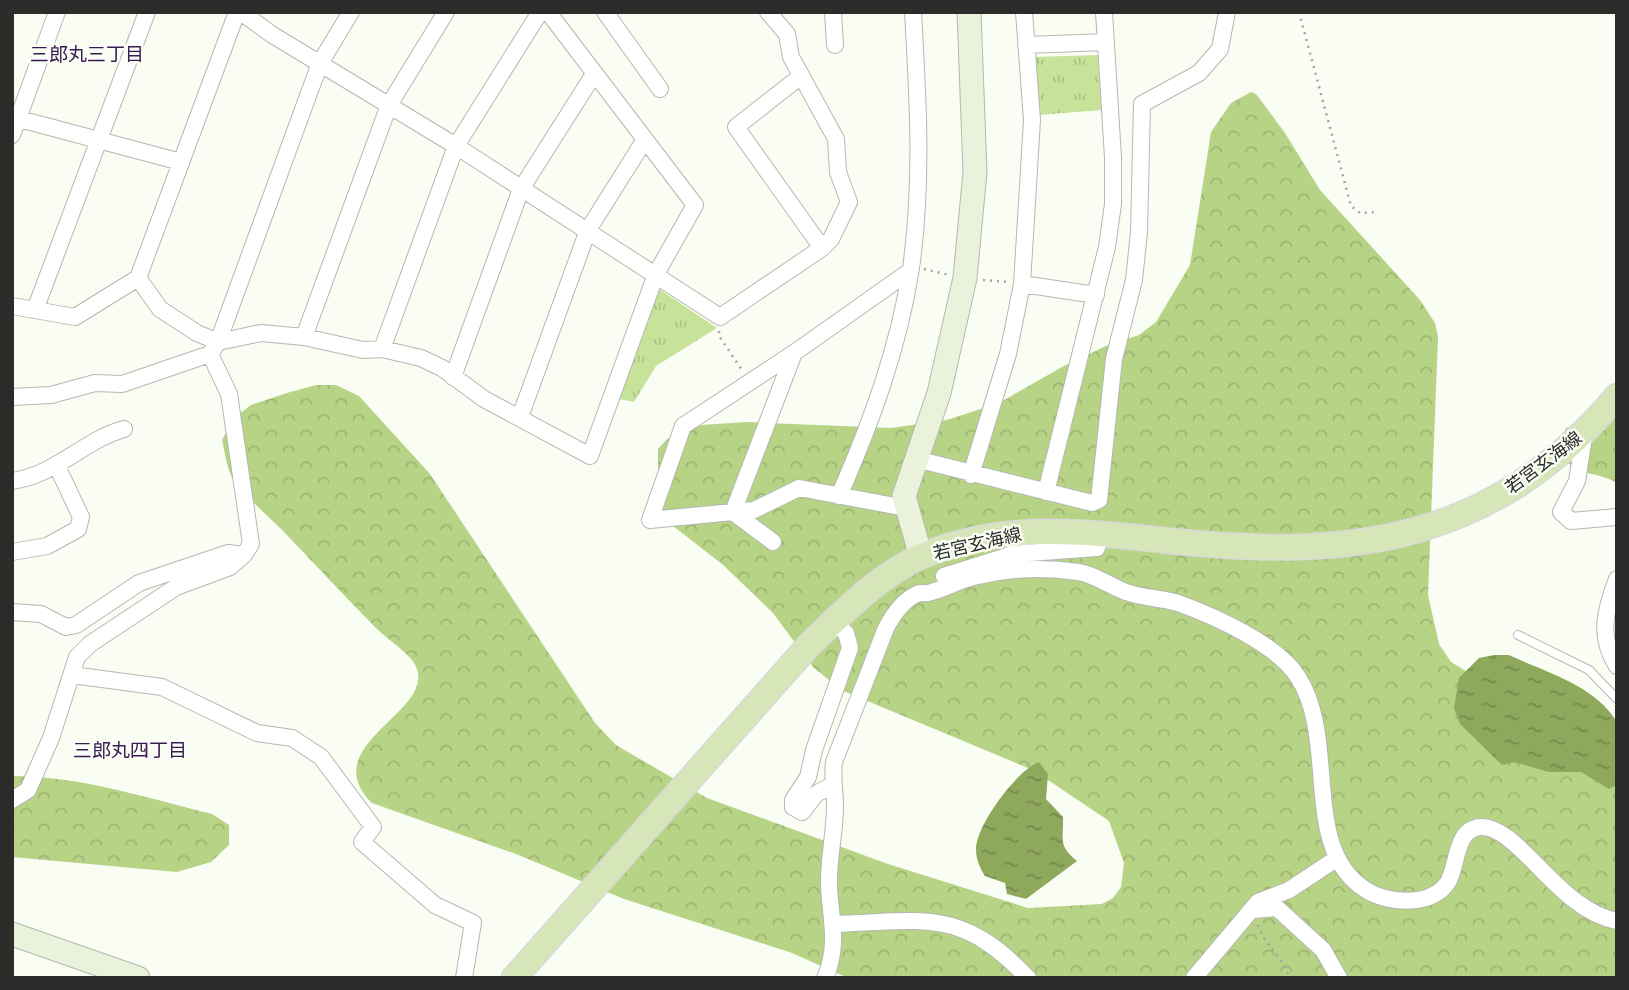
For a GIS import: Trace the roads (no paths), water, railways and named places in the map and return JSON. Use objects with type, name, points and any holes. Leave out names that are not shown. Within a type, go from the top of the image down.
[{"type":"main road","name":"若宮玄海線","points":[[513,978],[833,622],[884,579],[922,557],[981,538],[1016,532],[1098,533],[1211,545],[1291,549],[1358,544],[1429,527],[1460,515],[1529,475],[1585,431],[1617,396]]},
{"type":"street","points":[[12,135],[15,118],[57,12]]},
{"type":"street","points":[[35,310],[147,12]]},
{"type":"street","points":[[12,306],[75,317],[138,278],[239,12],[456,146],[720,317],[822,248],[831,239],[849,202],[838,172],[836,139],[791,57],[787,34],[768,12]]},
{"type":"street","points":[[214,348],[320,63],[351,12]]},
{"type":"street","points":[[304,337],[389,105],[446,12]]},
{"type":"street","points":[[382,349],[456,146],[540,12]]},
{"type":"street","points":[[12,397],[51,395],[95,383],[122,384],[214,348],[261,333],[304,337],[363,350],[382,349],[421,358],[484,399],[590,456],[656,274],[695,205],[644,142],[548,12]]},
{"type":"street","points":[[605,12],[660,89]]},
{"type":"street","points":[[833,12],[835,45]]},
{"type":"street","points":[[839,496],[887,372],[911,269],[919,175],[913,12]]},
{"type":"street","points":[[922,557],[906,508],[906,484],[939,393],[965,278],[975,172],[969,12]]},
{"type":"street","points":[[971,475],[1008,354],[1021,284],[1032,120],[1024,12]]},
{"type":"street","points":[[1046,492],[1096,295],[1113,204],[1104,12]]},
{"type":"street","points":[[916,459],[971,475],[1092,503],[1099,500],[1114,359],[1134,280],[1139,232],[1142,104],[1199,73],[1220,49],[1227,12]]},
{"type":"street","points":[[1026,45],[1106,41]]},
{"type":"street","points":[[453,377],[521,189],[594,74]]},
{"type":"street","points":[[801,76],[736,127],[822,248]]},
{"type":"street","points":[[15,118],[181,162]]},
{"type":"street","points":[[520,417],[588,230],[644,142]]},
{"type":"street","points":[[906,508],[799,488],[754,510],[650,520],[683,426],[794,353],[911,269]]},
{"type":"street","points":[[12,800],[28,790],[51,738],[77,657],[90,644],[176,587],[230,567],[244,555],[251,544],[229,394],[214,348],[197,333],[160,309],[138,278]]},
{"type":"street","points":[[1021,284],[1096,295]]},
{"type":"street","points":[[733,512],[794,353]]},
{"type":"street","points":[[12,481],[32,478],[110,433],[124,429]]},
{"type":"street","points":[[1585,431],[1577,481],[1561,512],[1571,521],[1617,517]]},
{"type":"street","points":[[12,552],[47,545],[78,529],[81,517],[57,466]]},
{"type":"street","points":[[733,512],[773,541]]},
{"type":"street","points":[[825,978],[835,954],[835,924],[829,886],[835,804],[832,785],[838,745],[894,612],[918,593],[963,569],[1014,554],[1097,548],[1098,533]]},
{"type":"street","points":[[12,612],[41,614],[66,627],[76,625],[139,583],[228,553],[244,555]]},
{"type":"street","points":[[918,593],[1004,572],[1081,572],[1126,592],[1176,603],[1210,616],[1278,654],[1296,673],[1308,692],[1322,753],[1324,813],[1336,859],[1358,884],[1382,898],[1410,901],[1426,898],[1448,883],[1467,832],[1481,827],[1490,828],[1513,841],[1572,901],[1594,914],[1617,921]]},
{"type":"street","points":[[1617,579],[1607,604],[1603,629],[1609,654],[1617,666]]},
{"type":"street","points":[[832,785],[816,794],[802,812],[793,807],[793,800],[808,777],[814,750],[850,648],[846,633],[833,622]]},
{"type":"street","points":[[72,675],[162,687],[257,733],[292,738],[321,757],[373,827],[362,842],[435,905],[473,922],[464,978]]},
{"type":"street","points":[[1194,978],[1258,902],[1289,890],[1336,859]]},
{"type":"street","points":[[1253,910],[1277,908],[1323,950],[1339,978]]},
{"type":"street","points":[[835,924],[953,923],[1005,953],[1028,978]]},
{"type":"street","points":[[12,934],[138,978]]},
{"type":"lane","points":[[1518,635],[1589,670],[1617,699]]},
{"type":"water","points":[[1509,655],[1568,681],[1596,698],[1608,709],[1617,722],[1617,785],[1609,789],[1581,772],[1549,772],[1515,762],[1502,765],[1460,724],[1454,708],[1459,678],[1479,658]]},
{"type":"water","points":[[1039,762],[1048,774],[1046,799],[1063,817],[1064,846],[1077,861],[1026,899],[1007,894],[1005,883],[985,876],[976,850],[982,827],[999,800],[1020,775]]},
{"type":"district","name":"三郎丸三丁目","points":[[87,54]]},
{"type":"district","name":"三郎丸四丁目","points":[[130,750]]}]
